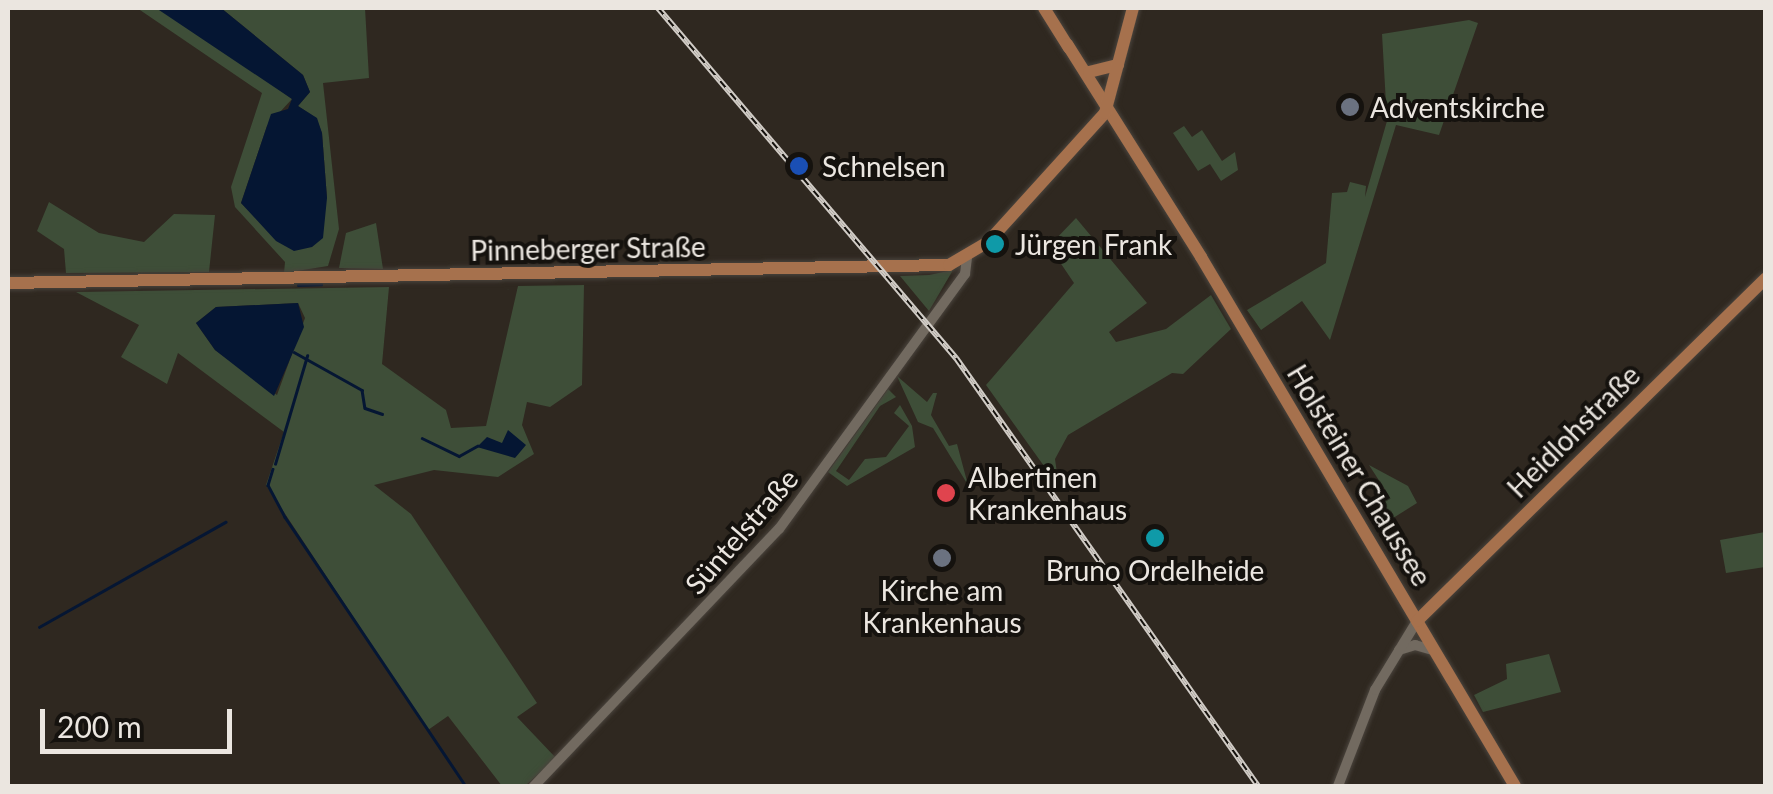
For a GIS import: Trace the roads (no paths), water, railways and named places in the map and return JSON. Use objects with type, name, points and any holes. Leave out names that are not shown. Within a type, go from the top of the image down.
[{"type":"main road","name":"Holsteiner Chaussee","points":[[1044,8],[1515,786]]},
{"type":"main road","points":[[962,260],[1084,138],[1106,107],[1133,8]]},
{"type":"main road","name":"Holsteiner Chaussee","points":[[1066,44],[1088,72],[1120,137],[1158,191]]},
{"type":"main road","points":[[1088,72],[1118,65]]},
{"type":"main road","points":[[1084,138],[1102,132],[1120,137]]},
{"type":"main road","name":"Pinneberger Straße","points":[[8,283],[917,269],[962,260]]},
{"type":"main road","name":"Heidlohstraße","points":[[1416,620],[1766,278]]},
{"type":"street","name":"Süntelstraße","points":[[534,786],[779,529],[956,284],[962,260]]},
{"type":"street","points":[[1338,786],[1398,650],[1416,620]]},
{"type":"street","points":[[1398,650],[1415,644],[1433,650]]},
{"type":"water","points":[[156,8],[221,8],[303,75],[310,92],[298,106],[317,118],[322,133],[327,198],[323,238],[312,247],[294,251],[276,241],[241,203],[271,114],[288,109],[292,99]]},
{"type":"water","points":[[298,303],[304,327],[274,396],[215,350],[196,323],[216,307]]},
{"type":"water","points":[[508,430],[526,445],[515,458],[477,447],[487,437],[502,443]]},
{"type":"waterway","points":[[298,285],[321,284]]},
{"type":"waterway","points":[[294,352],[362,390],[365,408],[382,414]]},
{"type":"waterway","points":[[275,464],[307,356]]},
{"type":"waterway","points":[[422,438],[459,456],[477,446]]},
{"type":"waterway","points":[[273,469],[268,485],[285,517],[466,786]]},
{"type":"waterway","points":[[39,627],[225,522]]},
{"type":"railway","points":[[658,8],[956,358],[1258,786]]},
{"type":"place","name":"Adventskirche","points":[[1350,107]]},
{"type":"place","name":"Schnelsen","points":[[799,166]]},
{"type":"place","name":"Jürgen Frank","points":[[995,244]]},
{"type":"place","name":"Albertinen Krankenhaus","points":[[946,493]]},
{"type":"place","name":"Bruno Ordelheide","points":[[1155,538]]},
{"type":"place","name":"Kirche am Krankenhaus","points":[[942,558]]}]
